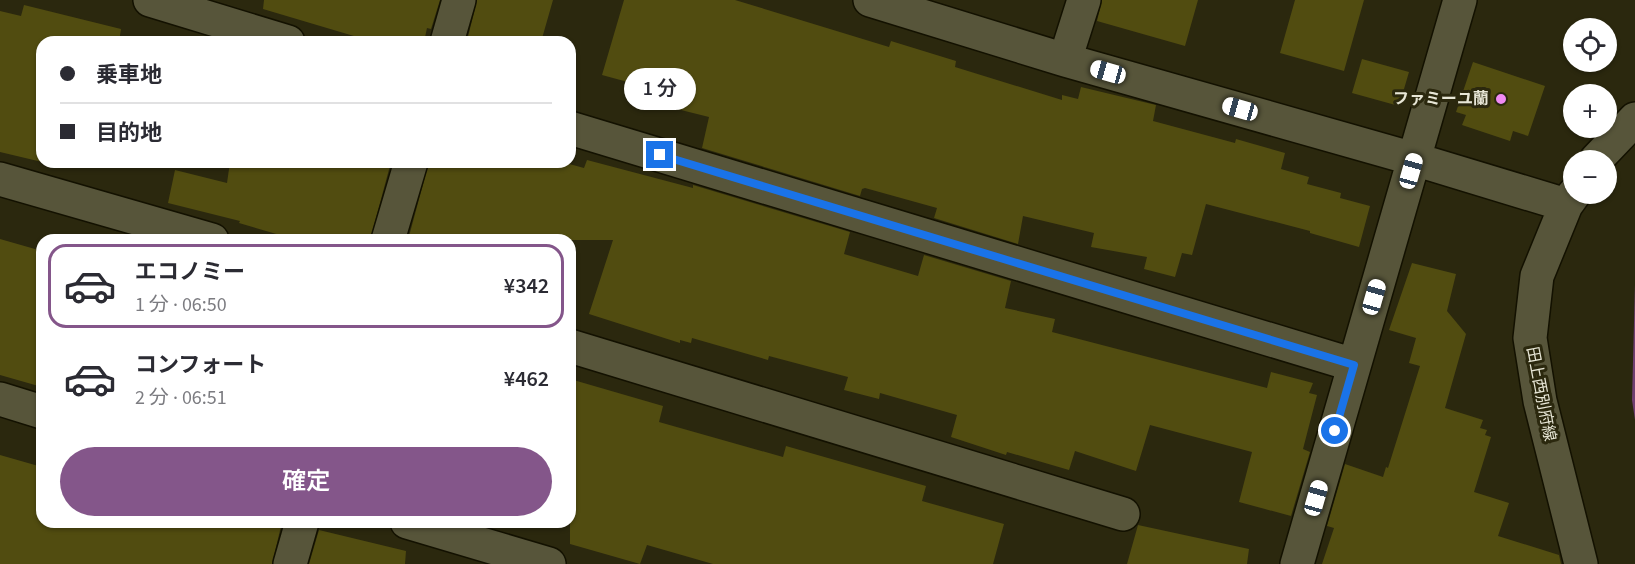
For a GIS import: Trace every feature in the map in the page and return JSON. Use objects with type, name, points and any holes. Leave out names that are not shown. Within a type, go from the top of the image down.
[{"type":"street","points":[[150,0],[268,36]]},
{"type":"street","points":[[449,36],[459,0]]},
{"type":"street","points":[[870,0],[1065,60],[1414,159],[1563,197]]},
{"type":"street","points":[[1065,60],[1084,0]]},
{"type":"street","points":[[1297,564],[1460,0]]},
{"type":"street","points":[[1606,150],[1635,119]]},
{"type":"street","points":[[576,130],[1354,365]]},
{"type":"street","points":[[390,234],[409,168]]},
{"type":"street","points":[[0,179],[191,234]]},
{"type":"street","name":"田上西別府線","points":[[1568,204],[1537,276],[1530,338],[1539,402],[1581,564]]},
{"type":"street","points":[[576,348],[1123,514]]},
{"type":"street","points":[[0,399],[36,410]]},
{"type":"street","points":[[290,564],[300,528]]},
{"type":"street","points":[[428,528],[549,564]]},
{"type":"shaded area","points":[[1635,284],[1635,420],[1632,400]]},
{"type":"building","points":[[264,0],[440,0],[431,29],[427,28],[425,36],[354,36],[263,9]]},
{"type":"building","points":[[477,0],[553,0],[543,36],[468,36]]},
{"type":"building","points":[[624,0],[735,0],[889,47],[891,41],[956,61],[955,67],[1062,100],[1062,95],[1078,99],[1081,87],[1156,105],[1153,121],[1235,143],[1236,139],[1285,153],[1281,169],[1309,177],[1307,184],[1341,193],[1340,198],[1370,206],[1359,247],[1310,233],[1310,231],[1206,204],[1192,255],[1182,253],[1175,277],[1144,269],[1147,257],[1091,247],[1094,233],[1023,216],[1018,244],[934,218],[937,208],[865,188],[862,189],[860,196],[702,148],[709,117],[665,106],[668,93],[602,75]]},
{"type":"building","points":[[1102,0],[1198,0],[1185,46],[1097,21]]},
{"type":"building","points":[[1295,0],[1364,0],[1344,71],[1280,53]]},
{"type":"building","points":[[24,5],[121,29],[120,36],[36,36],[36,161],[0,152],[0,11],[21,16]]},
{"type":"building","points":[[1362,59],[1409,72],[1399,106],[1352,93]]},
{"type":"building","name":"ファミーユ蘭","points":[[1473,62],[1545,86],[1528,136],[1513,131],[1510,141],[1462,125],[1466,115],[1456,112]]},
{"type":"building","points":[[587,160],[693,188],[693,185],[850,232],[844,254],[918,276],[924,255],[1011,281],[1005,308],[1055,319],[1052,332],[1267,388],[1271,372],[1313,383],[1309,393],[1317,395],[1303,449],[1310,452],[1291,516],[1239,502],[1252,452],[1150,425],[1136,471],[1075,451],[1069,470],[1007,452],[1006,455],[951,437],[957,415],[880,393],[879,399],[844,390],[848,377],[769,356],[768,360],[692,338],[691,343],[680,340],[680,343],[589,314],[613,240],[576,240],[576,234],[410,234],[427,168],[576,168],[576,166],[584,168]]},
{"type":"building","points":[[229,168],[389,168],[372,234],[277,234],[239,223],[240,221],[168,203],[175,170],[227,183]]},
{"type":"building","points":[[0,239],[36,249],[36,385],[0,375]]},
{"type":"building","points":[[1412,263],[1456,274],[1447,311],[1466,334],[1445,408],[1483,420],[1480,428],[1487,430],[1485,435],[1491,437],[1474,492],[1509,503],[1498,536],[1559,555],[1561,564],[1322,564],[1334,528],[1327,526],[1345,464],[1383,477],[1386,467],[1388,468],[1420,366],[1409,363],[1416,338],[1389,330]]},
{"type":"building","points":[[576,381],[663,406],[659,422],[783,457],[786,446],[926,486],[922,501],[1004,524],[993,564],[713,564],[647,545],[640,564],[570,544],[570,528],[576,528]]},
{"type":"building","points":[[0,455],[36,465],[36,528],[281,528],[272,564],[0,564]]},
{"type":"building","points":[[1138,525],[1249,549],[1247,564],[1127,564]]},
{"type":"building","points":[[319,530],[406,551],[405,564],[309,564]]},
{"type":"place","name":"ファミーユ蘭","points":[[1501,99]]},
{"type":"route","points":[[660,155],[1354,365],[1335,431]]}]
